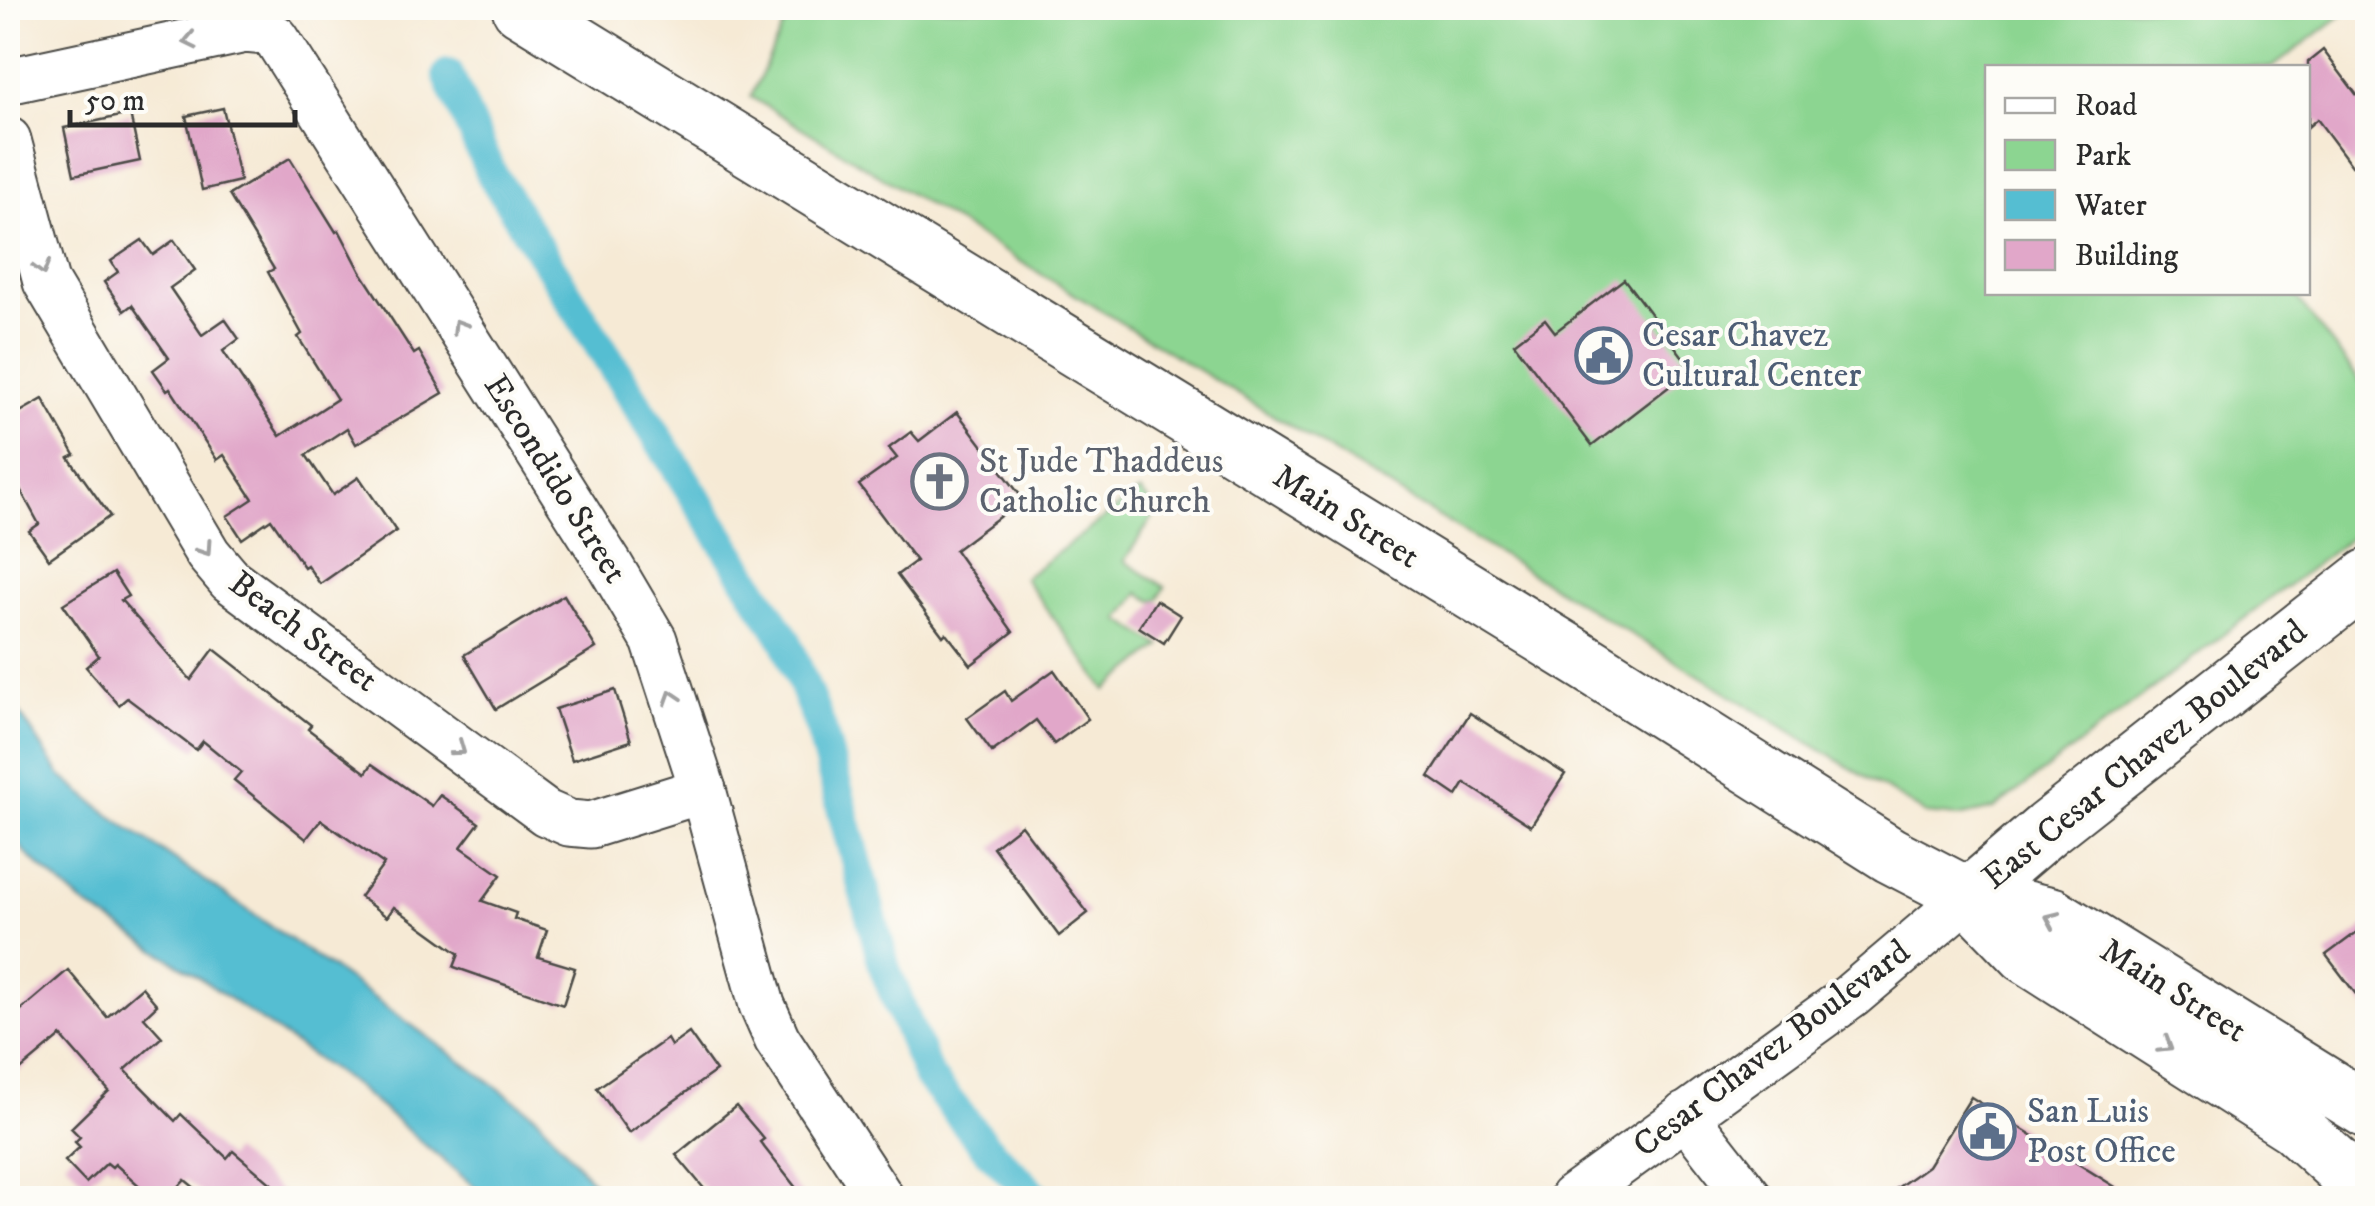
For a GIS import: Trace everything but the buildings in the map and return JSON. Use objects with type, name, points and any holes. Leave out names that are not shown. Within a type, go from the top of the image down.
[{"type":"highway","name":"Main Street","points":[[520,8],[1890,854],[1969,896],[2052,915],[2368,1111]]},
{"type":"highway","name":"East Cesar Chavez Boulevard","points":[[1969,896],[2047,829],[2368,577]]},
{"type":"highway","name":"Main Street","points":[[1969,896],[2026,955],[2294,1126],[2339,1167],[2365,1198]]},
{"type":"street","name":"Escondido Street","points":[[8,81],[244,30],[266,32],[276,38],[654,640],[702,790],[762,1006],[777,1039],[881,1198]]},
{"type":"street","name":"Beach Street","points":[[8,140],[46,282],[208,554],[230,580],[546,813],[569,823],[591,826],[702,790]]},
{"type":"street","name":"Cesar Chavez Boulevard","points":[[1572,1198],[1851,996],[1969,896]]},
{"type":"street","points":[[1686,1115],[1750,1198]]},
{"type":"green space","points":[[807,8],[2351,8],[2276,65],[1985,65],[1985,295],[2295,295],[2367,390],[2367,525],[1994,809],[1958,817],[1926,814],[751,97],[784,25]]},
{"type":"green space","points":[[1140,491],[1157,511],[1124,561],[1165,587],[1158,600],[1139,593],[1120,620],[1161,646],[1106,690],[1024,578]]},
{"type":"water","points":[[8,684],[19,712],[61,776],[110,815],[538,1117],[606,1198],[488,1198],[355,1086],[191,972],[82,903],[25,853],[8,829]]},
{"type":"waterway","points":[[448,75],[491,173],[786,641],[821,729],[885,969],[928,1076],[985,1146],[1037,1198]]},
{"type":"place","name":"Cesar Chavez Cultural Center","points":[[1603,356]]},
{"type":"place","name":"St Jude Thaddeus Catholic Church","points":[[940,482]]},
{"type":"place","name":"San Luis Post Office","points":[[1988,1132]]}]
